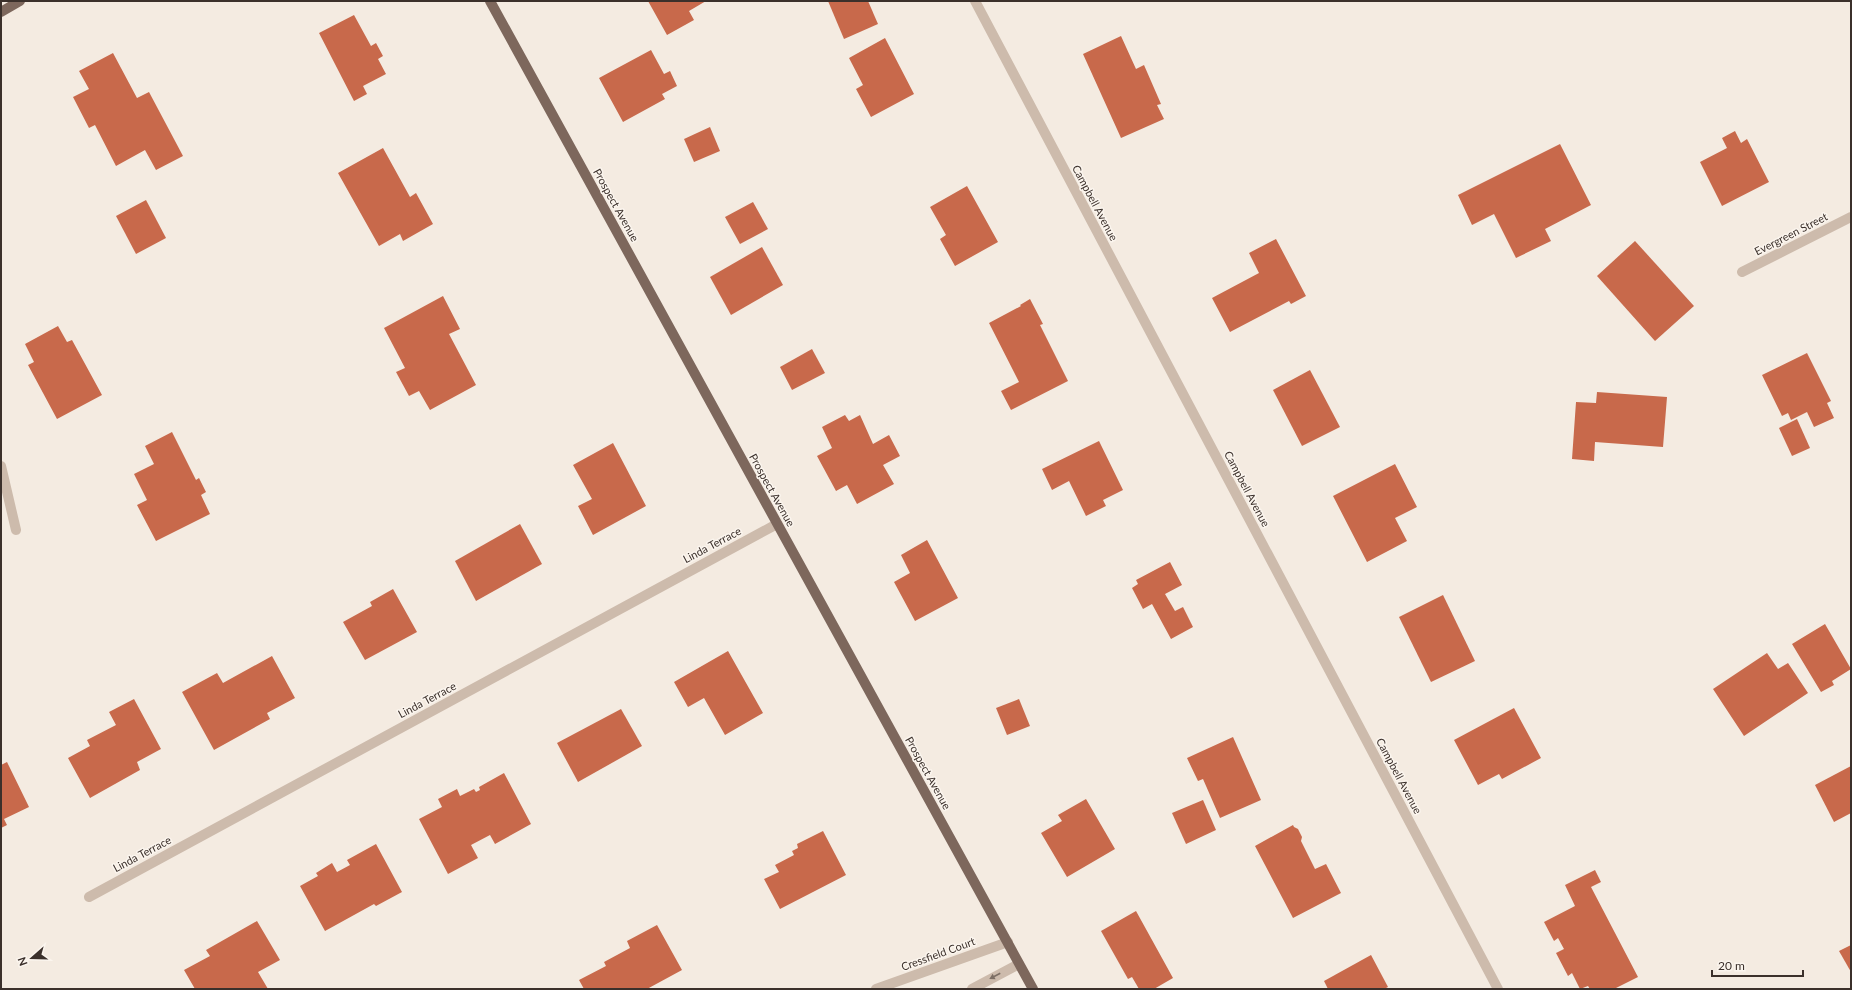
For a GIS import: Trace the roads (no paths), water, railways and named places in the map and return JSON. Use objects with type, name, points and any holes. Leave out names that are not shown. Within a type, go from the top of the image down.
[{"type":"main road","points":[[1,12],[20,1]]},
{"type":"main road","name":"Prospect Avenue","points":[[490,1],[1033,989]]},
{"type":"street","name":"Campbell Avenue","points":[[975,1],[1498,989]]},
{"type":"street","name":"Evergreen Street","points":[[1742,272],[1851,217]]},
{"type":"street","points":[[1,466],[16,530]]},
{"type":"street","name":"Linda Terrace","points":[[89,897],[777,524]]},
{"type":"street","name":"Cressfield Court","points":[[876,989],[1008,942]]},
{"type":"street","points":[[972,989],[1019,964]]}]
